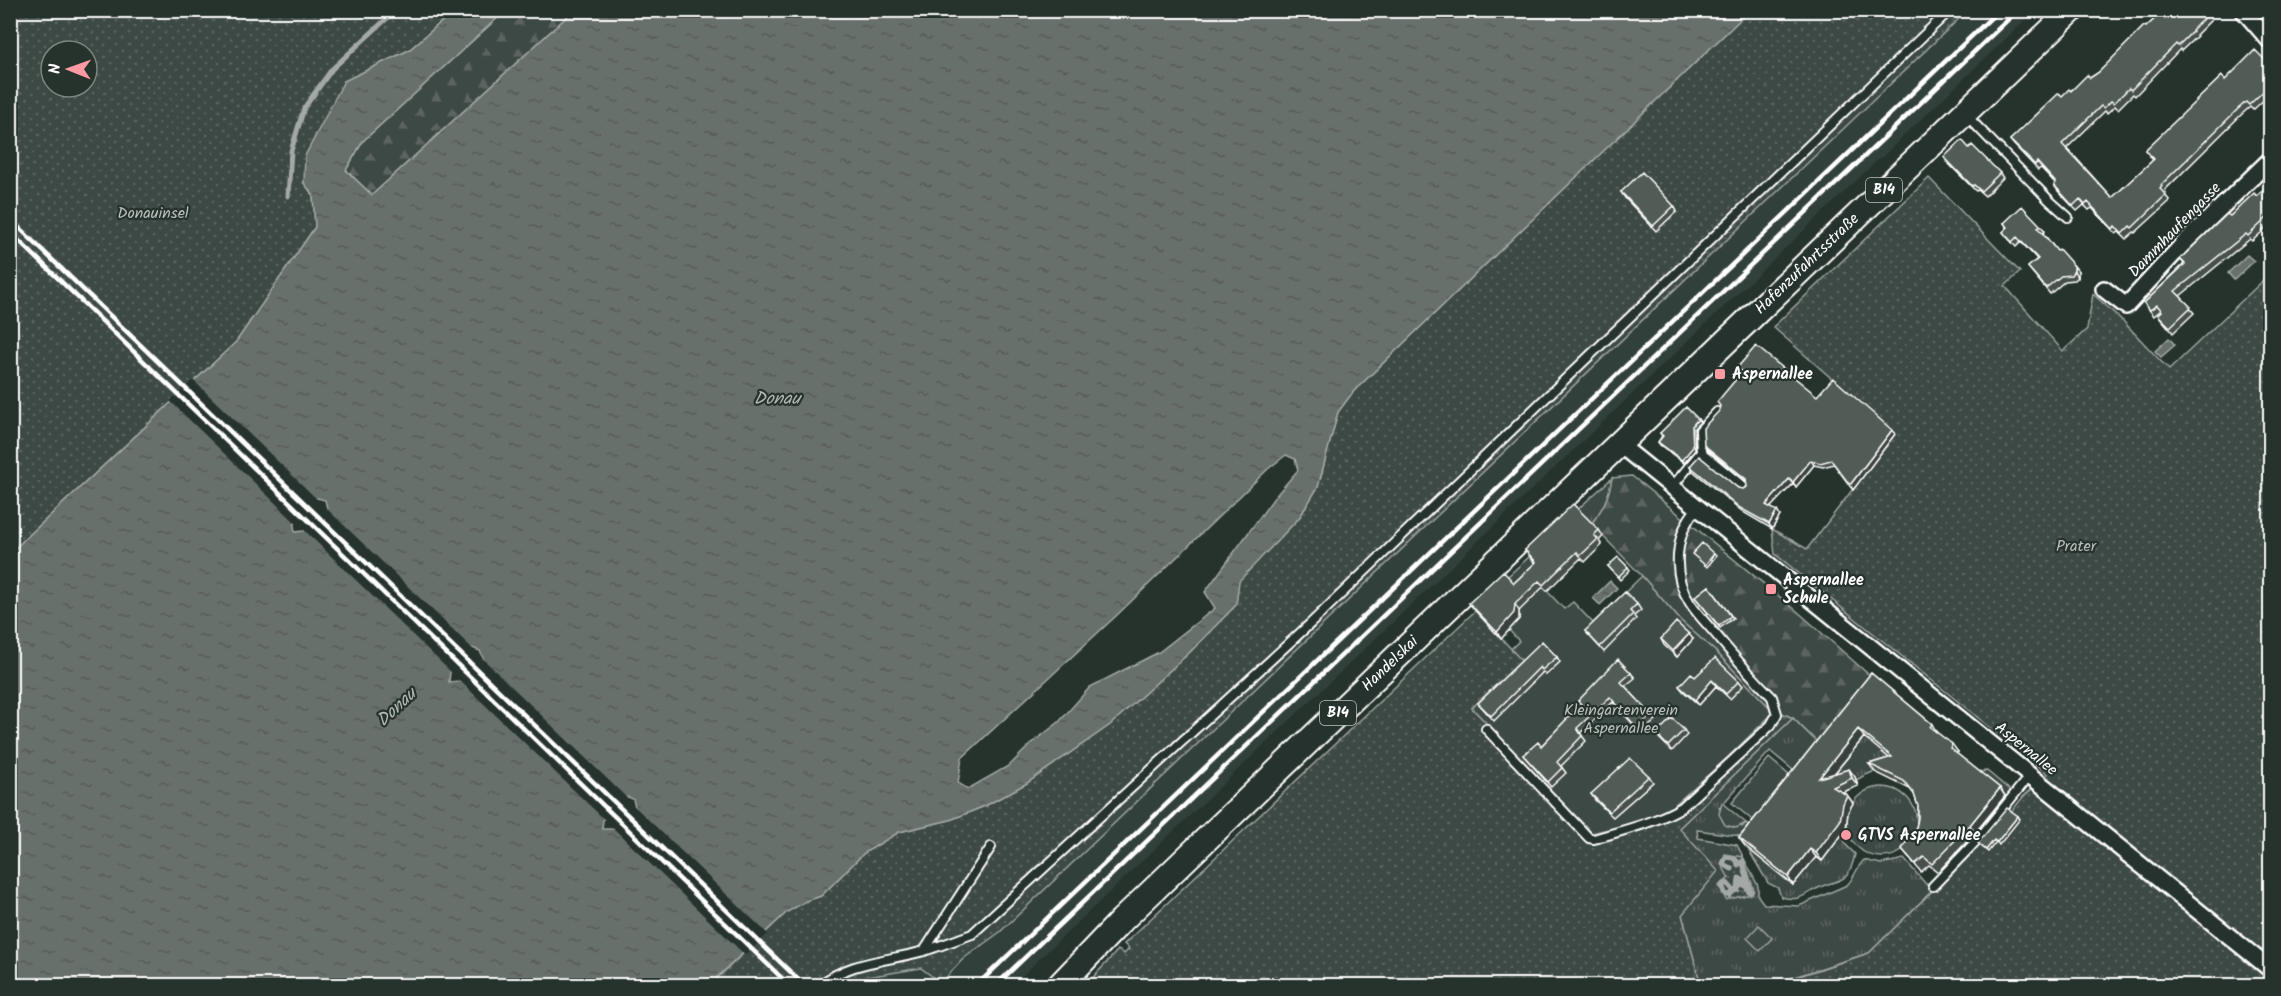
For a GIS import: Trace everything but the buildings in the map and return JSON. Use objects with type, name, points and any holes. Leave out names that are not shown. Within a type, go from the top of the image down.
[{"type":"main road","name":"Hafenzufahrtsstraße","points":[[1619,444],[2072,10]]},
{"type":"main road","name":"Handelskai","points":[[1059,986],[1122,920],[1619,444]]},
{"type":"street","points":[[2243,10],[2271,41]]},
{"type":"street","name":"Dammhaufengasse","points":[[2104,289],[2126,306],[2183,244],[2271,160]]},
{"type":"street","name":"Aspernallee","points":[[1619,444],[2271,969]]},
{"type":"lane","points":[[819,986],[828,978],[849,968],[924,951],[972,934],[1311,622],[1950,10]]},
{"type":"lane","points":[[1965,114],[2043,195],[2068,217]]},
{"type":"lane","points":[[1672,487],[1701,452],[1700,430],[1717,412]]},
{"type":"lane","points":[[1701,452],[1744,488]]},
{"type":"lane","points":[[1486,729],[1588,838],[1594,839],[1647,824],[1682,807],[1774,721],[1777,708],[1772,697],[1701,617],[1684,593],[1679,577],[1679,548],[1689,518],[1697,508]]},
{"type":"lane","points":[[1933,886],[1980,837],[2030,775]]},
{"type":"lane","points":[[924,951],[991,847]]},
{"type":"shaded area","points":[[1967,11],[2035,11],[1032,966],[1022,976],[1020,985],[836,986],[843,981],[922,968],[941,983],[963,959],[1000,932]]},
{"type":"green space","name":"Donauinsel","points":[[11,11],[454,11],[409,50],[344,81],[304,183],[313,195],[315,227],[236,342],[11,552]]},
{"type":"green space","points":[[505,11],[573,11],[372,195],[346,170],[363,141]]},
{"type":"green space","points":[[1749,11],[1967,11],[1000,932],[963,959],[941,983],[921,968],[843,981],[836,985],[709,986],[787,912],[806,901],[821,896],[864,853],[899,832],[950,820],[985,806],[1027,783],[1110,725],[1190,652],[1236,605],[1238,581],[1299,518],[1318,487],[1338,412],[1353,392]]},
{"type":"green space","name":"Prater","points":[[1929,178],[2020,272],[2005,286],[2063,351],[2087,329],[2093,294],[2124,322],[2169,370],[2270,274],[2270,985],[1769,986],[1869,953],[1979,845],[1988,852],[2011,812],[2023,797],[2048,774],[1775,554],[1772,529],[1807,549],[1895,434],[1773,327]]},
{"type":"green space","points":[[1632,476],[1797,611],[1876,681],[1822,747],[1793,718],[1770,708],[1716,652],[1681,621],[1642,576],[1591,524],[1605,502],[1612,478]]},
{"type":"green space","points":[[1612,478],[1605,503],[1591,524],[1577,510]]},
{"type":"green space","name":"Kleingartenverein Aspernallee","points":[[1529,557],[1540,568],[1533,576],[1564,609],[1573,602],[1593,623],[1642,576],[1681,621],[1716,652],[1770,708],[1771,715],[1672,807],[1645,820],[1592,833],[1472,708],[1522,661],[1511,649],[1519,641],[1509,630],[1505,634],[1500,629],[1519,619],[1507,577]]},
{"type":"green space","points":[[1475,611],[1522,660],[1472,708],[1592,833],[1645,820],[1672,807],[1771,715],[1770,708],[1793,718],[1679,828],[1718,871],[1682,915],[1701,985],[1085,986],[1118,950],[1124,954],[1129,949],[1124,944]]},
{"type":"green space","points":[[1793,718],[1822,747],[1800,776],[1770,751],[1719,808],[1742,827],[1746,823],[1749,826],[1740,836],[1697,830],[1698,838],[1737,845],[1758,886],[1758,896],[1764,904],[1799,906],[1847,885],[1864,860],[1881,864],[1904,859],[1932,891],[1869,953],[1769,985],[1701,985],[1682,915],[1679,828]]},
{"type":"green space","points":[[1864,737],[1899,763],[1860,778],[1843,794],[1829,780]]},
{"type":"green space","points":[[1769,758],[1795,780],[1758,825],[1732,803]]},
{"type":"green space","points":[[1987,771],[2012,792],[2008,798],[1975,772]]},
{"type":"green space","points":[[1882,787],[1901,793],[1911,803],[1917,822],[1911,841],[1901,851],[1882,857],[1863,851],[1853,841],[1847,822],[1853,803],[1863,793]]},
{"type":"green space","points":[[1722,803],[1746,823],[1736,828],[1725,825],[1719,814]]},
{"type":"green space","points":[[1840,827],[1846,845],[1855,854],[1849,872],[1842,879],[1796,898],[1781,897],[1778,888],[1768,883],[1748,849],[1793,885]]},
{"type":"green space","points":[[1725,854],[1743,857],[1754,890],[1751,894],[1726,900],[1719,886],[1729,878],[1721,864]]},
{"type":"green space","points":[[1759,925],[1772,938],[1760,951],[1747,938]]},
{"type":"water","name":"Donau","points":[[454,11],[505,11],[363,141],[346,170],[372,195],[573,11],[1749,11],[1353,392],[1338,412],[1318,487],[1299,518],[1239,581],[1236,605],[1190,652],[1110,725],[1027,783],[985,806],[950,820],[899,832],[864,853],[821,896],[806,901],[787,912],[709,985],[11,986],[11,552],[236,342],[315,227],[313,195],[304,183],[305,156],[344,81],[409,50]],"holes":[[[1286,455],[1295,459],[1298,470],[1273,499],[1205,592],[1215,608],[1159,652],[1090,687],[1059,722],[1032,743],[1010,765],[968,789],[958,783],[962,758],[1116,616],[1268,469]],[[317,498],[325,500],[327,508],[304,531],[295,532],[294,525]],[[472,648],[480,651],[483,658],[460,681],[449,682],[450,672]],[[625,797],[633,799],[635,807],[613,829],[602,829],[603,820]]]},
{"type":"water","points":[[2247,255],[2254,261],[2234,280],[2228,273]]},
{"type":"water","points":[[2169,338],[2175,345],[2161,357],[2155,351]]},
{"type":"water","points":[[1610,581],[1617,588],[1600,605],[1593,598]]},
{"type":"pier","points":[[193,380],[319,501],[298,525],[170,401]]},
{"type":"pier","points":[[324,506],[474,650],[453,674],[302,528]]},
{"type":"pier","points":[[480,656],[629,800],[626,800],[606,821],[458,679]]},
{"type":"pier","points":[[632,804],[768,934],[745,955],[611,826]]},
{"type":"waterway","points":[[288,196],[291,151],[304,108],[332,69],[396,10]]},
{"type":"waterway","points":[[1732,869],[1723,864],[1726,857],[1734,858],[1738,865],[1743,861]]},
{"type":"waterway","points":[[1743,863],[1751,892],[1743,881]]},
{"type":"waterway","points":[[1734,891],[1727,883],[1722,885],[1729,896],[1738,890],[1739,878],[1744,881],[1741,886],[1740,882],[1743,881]]},
{"type":"railway","points":[[976,986],[1999,10]]},
{"type":"railway","points":[[995,986],[2018,10]]},
{"type":"railway","points":[[10,219],[805,986]]},
{"type":"railway","points":[[10,232],[790,986]]},
{"type":"place","name":"Aspernallee","points":[[1720,374]]},
{"type":"place","name":"Aspernallee Schule","points":[[1771,589]]},
{"type":"place","name":"GTVS Aspernallee","points":[[1846,835]]}]
